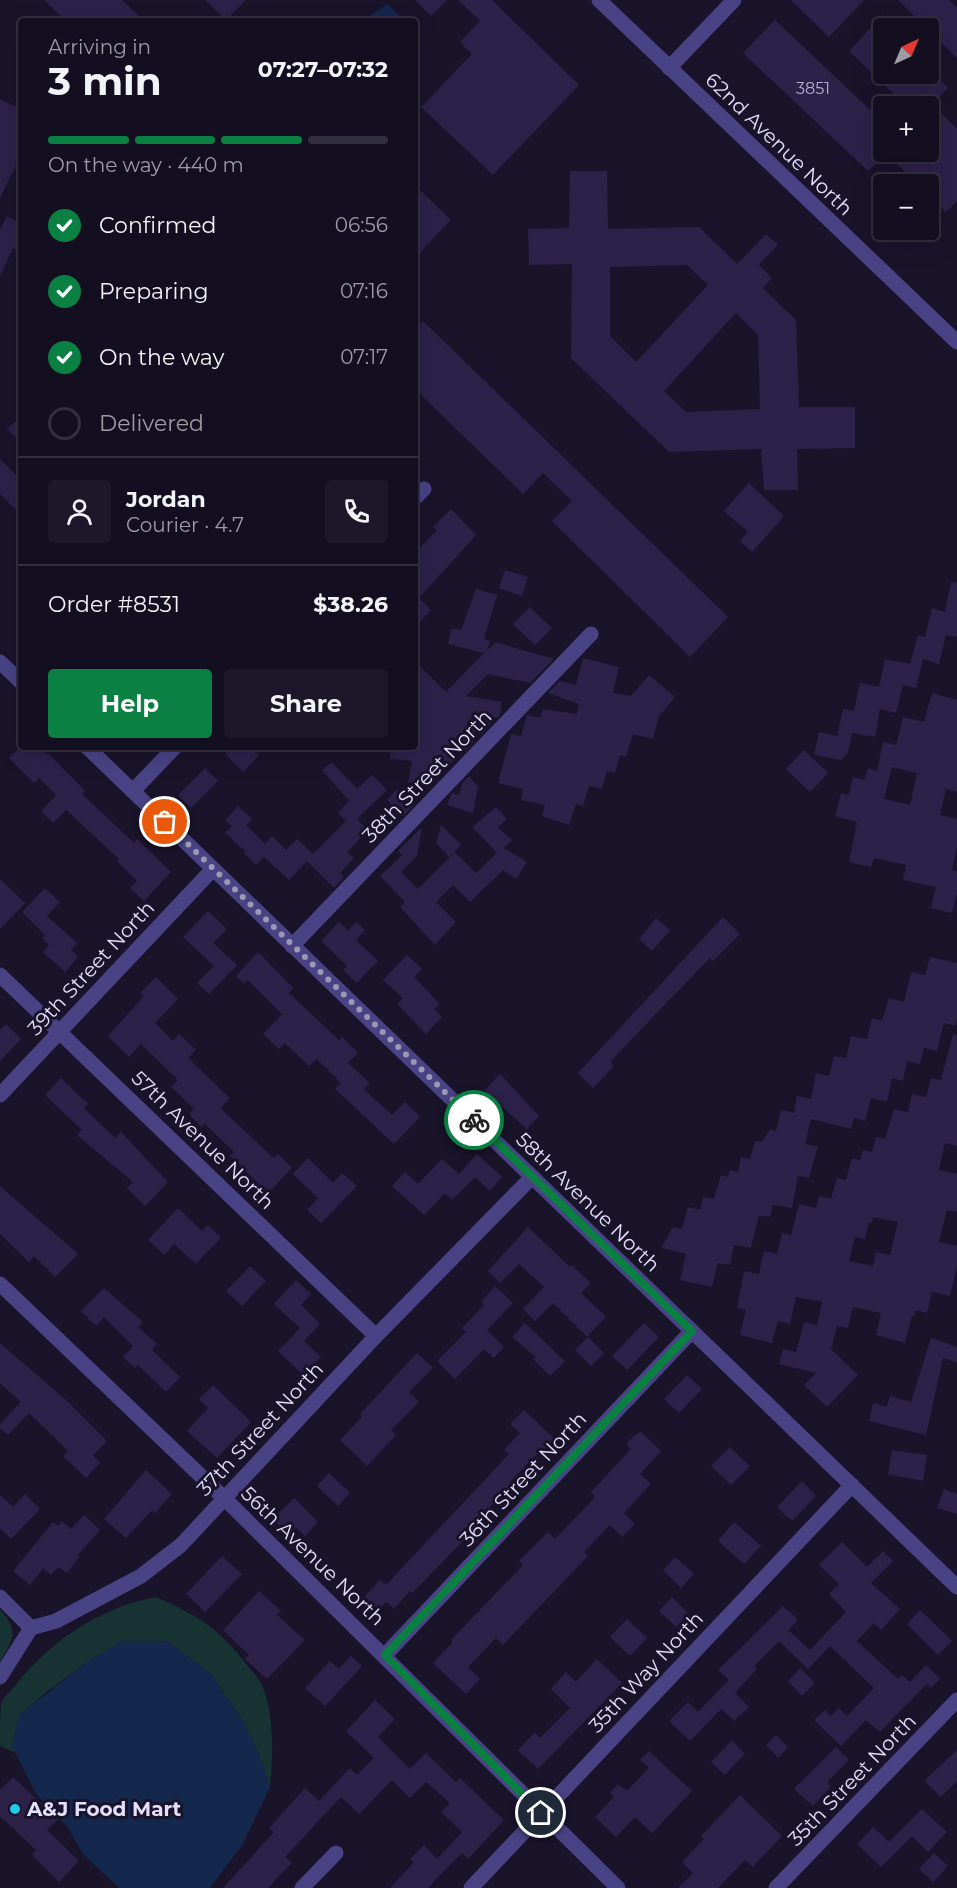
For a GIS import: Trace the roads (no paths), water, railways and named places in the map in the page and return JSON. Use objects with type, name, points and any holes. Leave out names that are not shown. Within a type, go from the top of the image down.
[{"type":"street","name":"62nd Avenue North","points":[[598,0],[957,342]]},
{"type":"street","points":[[669,68],[734,0]]},
{"type":"street","name":"38th Street North","points":[[292,946],[591,634]]},
{"type":"street","points":[[0,662],[18,679]]},
{"type":"street","name":"58th Avenue North","points":[[90,750],[957,1587]]},
{"type":"street","points":[[133,791],[172,750]]},
{"type":"street","name":"39th Street North","points":[[0,1095],[213,869]]},
{"type":"street","name":"57th Avenue North","points":[[0,975],[376,1336]]},
{"type":"street","name":"37th Street North","points":[[31,1628],[56,1621],[141,1576],[182,1545],[376,1336],[532,1177]]},
{"type":"street","name":"56th Avenue North","points":[[0,1284],[225,1498],[618,1888]]},
{"type":"street","name":"36th Street North","points":[[385,1655],[692,1331]]},
{"type":"street","name":"35th Way North","points":[[471,1888],[852,1485]]},
{"type":"street","points":[[0,1597],[31,1628],[0,1677]]},
{"type":"street","name":"35th Street North","points":[[776,1888],[957,1700]]},
{"type":"street","points":[[302,1888],[336,1852]]},
{"type":"water","points":[[387,4],[402,18],[367,18]]},
{"type":"water","points":[[123,1641],[167,1641],[210,1673],[241,1718],[260,1757],[270,1788],[242,1845],[210,1888],[119,1888],[83,1854],[68,1828],[36,1794],[12,1746],[19,1715],[87,1662]]},
{"type":"place","name":"A&J Food Mart","points":[[15,1809]]}]
